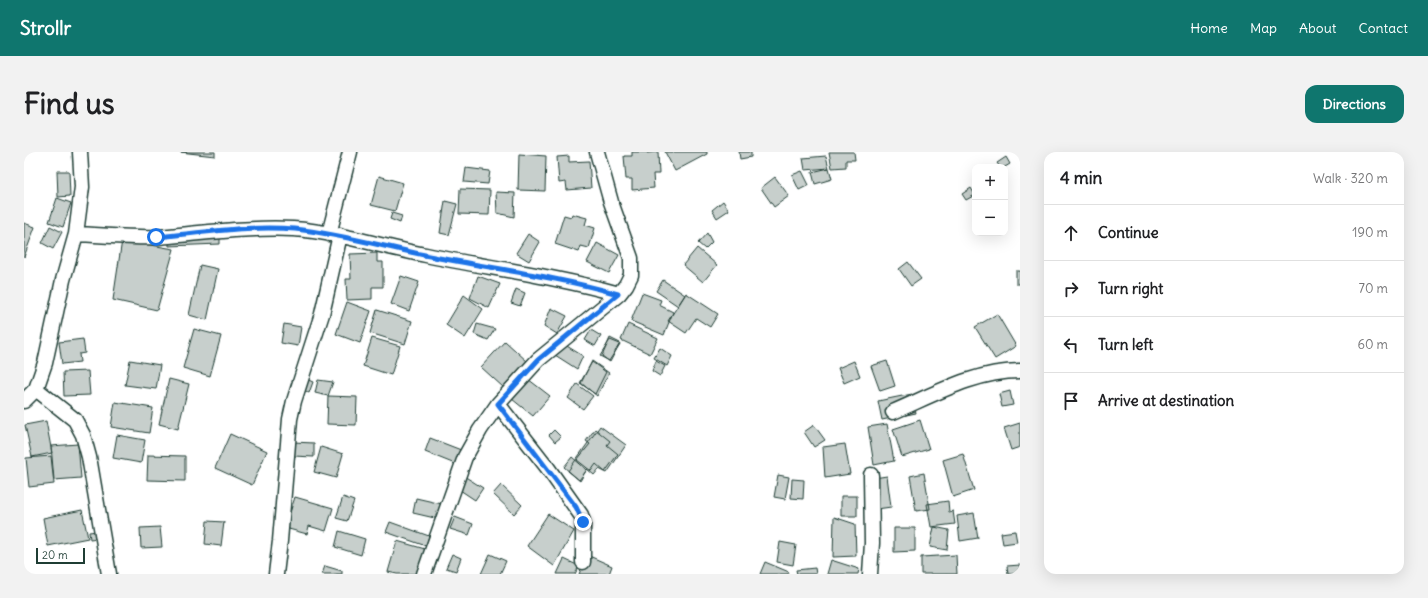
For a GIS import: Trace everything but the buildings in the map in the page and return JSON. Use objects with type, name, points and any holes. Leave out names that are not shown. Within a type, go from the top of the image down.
[{"type":"street","points":[[24,401],[36,389],[45,363],[63,280],[76,234],[82,188],[80,152]]},
{"type":"street","points":[[276,574],[290,419],[294,401],[322,314],[350,152]]},
{"type":"street","points":[[424,574],[465,457],[480,430],[498,404],[538,360],[618,294],[626,285],[631,275],[631,258],[611,202],[597,152]]},
{"type":"street","points":[[76,234],[156,237],[258,228],[294,229],[335,235],[418,254],[582,284],[618,294]]},
{"type":"street","points":[[893,412],[950,387],[1008,371],[1020,371]]},
{"type":"street","points":[[36,389],[75,420],[83,435],[89,458],[109,574]]},
{"type":"street","points":[[498,404],[581,514],[583,522],[583,562]]},
{"type":"street","points":[[870,574],[872,543],[871,475]]},
{"type":"route","points":[[156,237],[258,228],[294,229],[340,235],[418,254],[582,284],[618,294],[538,360],[498,404],[576,507],[581,514],[583,522]]}]
